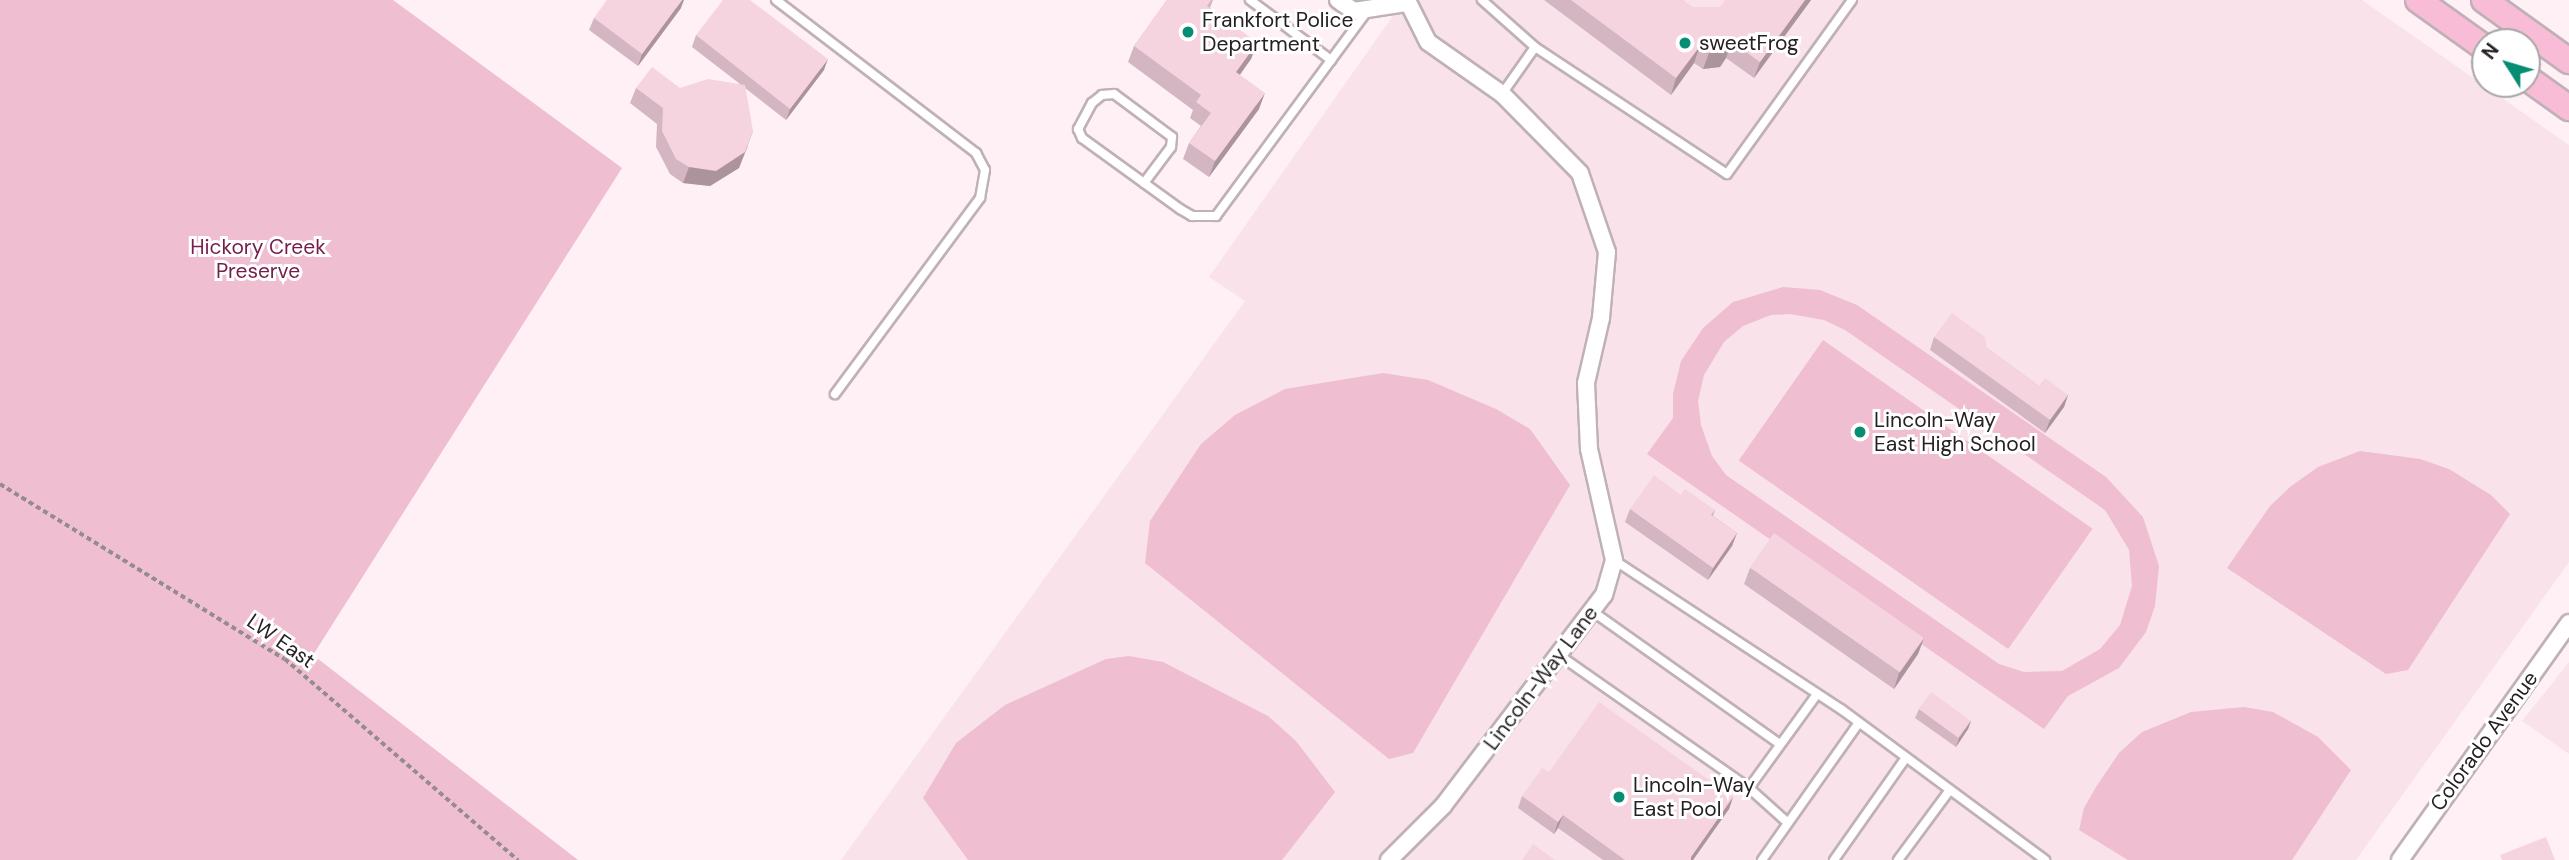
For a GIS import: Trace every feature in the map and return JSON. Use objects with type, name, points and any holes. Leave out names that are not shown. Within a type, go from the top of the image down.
[{"type":"main road","points":[[2418,0],[2471,38]]},
{"type":"main road","points":[[2484,0],[2569,61]]},
{"type":"main road","points":[[2541,88],[2569,108]]},
{"type":"street","name":"Lincoln-Way Lane","points":[[1338,0],[1354,10],[1407,1],[1428,42],[1502,94],[1580,173],[1607,252],[1601,318],[1586,383],[1589,449],[1614,560],[1604,595],[1443,806],[1389,860]]},
{"type":"street","name":"Colorado Avenue","points":[[2400,860],[2569,623]]},
{"type":"lane","points":[[776,0],[976,152],[985,170],[980,198],[835,394]]},
{"type":"lane","points":[[1250,0],[1331,61]]},
{"type":"lane","points":[[1482,0],[1535,47],[1727,174],[1853,0]]},
{"type":"lane","points":[[1144,183],[1171,147],[1172,137],[1114,94],[1102,95],[1082,116],[1078,129],[1082,138],[1144,183],[1192,216],[1216,216],[1369,8]]},
{"type":"lane","points":[[1502,94],[1535,47]]},
{"type":"lane","points":[[1614,560],[1817,694],[2034,857],[2045,860]]},
{"type":"lane","points":[[1592,611],[1780,744]]},
{"type":"lane","points":[[1559,655],[1749,788],[1788,823]]},
{"type":"lane","points":[[1749,788],[1817,694]]},
{"type":"lane","points":[[1762,860],[1858,724]]},
{"type":"lane","points":[[1834,860],[1905,759]]},
{"type":"lane","points":[[1898,860],[1949,791]]},
{"type":"path","name":"LW East","points":[[0,484],[285,659],[518,860]]},
{"type":"shaded area","name":"Lincoln-Way East High School","points":[[1404,0],[2362,0],[2471,76],[2471,98],[2502,98],[2569,145],[2569,562],[2356,860],[841,860],[1245,301],[1209,277]]},
{"type":"shaded area","points":[[2569,662],[2569,754],[2522,721]]},
{"type":"green space","name":"Hickory Creek Preserve","points":[[0,0],[393,0],[622,168],[313,655],[578,860],[0,860]]},
{"type":"green space","points":[[1783,287],[1820,290],[1857,305],[2106,477],[2143,517],[2159,566],[2155,606],[2146,632],[2119,668],[2068,696],[2044,729],[1647,454],[1673,418],[1673,394],[1681,361],[1703,328],[1733,302]],"holes":[[[1790,314],[1824,320],[1845,330],[2105,510],[2129,550],[2132,586],[2120,625],[2100,649],[2062,671],[2024,672],[1999,664],[1726,475],[1712,456],[1701,425],[1698,401],[1704,375],[1724,342],[1743,326],[1771,315]]]},
{"type":"green space","points":[[1823,340],[2093,529],[2008,649],[1739,460]]},
{"type":"green space","points":[[1383,373],[1428,380],[1496,409],[1530,429],[1570,485],[1413,753],[1389,759],[1145,563],[1150,521],[1201,444],[1235,415],[1285,389]]},
{"type":"green space","points":[[2360,451],[2420,459],[2449,469],[2491,495],[2510,514],[2408,670],[2386,674],[2227,568],[2270,506],[2290,487],[2318,467]]},
{"type":"green space","points":[[1129,656],[1163,662],[1268,716],[1296,741],[1335,792],[1282,860],[968,860],[923,798],[956,743],[1005,705],[1106,659]]},
{"type":"green space","points":[[2244,707],[2273,712],[2318,737],[2351,770],[2292,860],[2128,860],[2079,830],[2084,808],[2096,787],[2119,753],[2142,732],[2191,712]]},
{"type":"building","points":[[607,0],[682,0],[642,54],[594,18]]},
{"type":"building","points":[[723,0],[750,0],[828,59],[790,109],[696,35]]},
{"type":"building","points":[[1167,0],[1211,0],[1207,6],[1257,43],[1236,72],[1265,93],[1215,161],[1189,143],[1211,113],[1196,102],[1201,95],[1134,46]]},
{"type":"building","points":[[1571,0],[1682,0],[1692,7],[1720,7],[1725,0],[1805,0],[1760,62],[1732,42],[1726,50],[1709,53],[1700,46],[1676,78]]},
{"type":"building","points":[[652,67],[680,88],[708,79],[745,85],[753,131],[745,152],[716,171],[689,167],[676,159],[662,131],[663,108],[636,88]]},
{"type":"building","points":[[1952,313],[1985,337],[1987,348],[2039,386],[2045,378],[2068,395],[2050,420],[1934,337]]},
{"type":"building","points":[[1654,475],[1681,495],[1685,489],[1715,510],[1711,515],[1737,533],[1713,568],[1630,509]]},
{"type":"building","points":[[1774,533],[1924,638],[1900,672],[1750,567]]},
{"type":"building","points":[[1931,692],[1971,721],[1958,738],[1919,709]]},
{"type":"building","name":"Lincoln-Way East Pool","points":[[1599,702],[1733,797],[1691,860],[1625,860],[1563,815],[1558,822],[1522,796],[1542,768],[1549,772]]},
{"type":"building","points":[[2546,837],[2555,860],[2502,860],[2500,855]]},
{"type":"building","points":[[1533,844],[1555,860],[1522,860]]},
{"type":"place","name":"Frankfort Police Department","points":[[1188,32]]},
{"type":"place","name":"sweetFrog","points":[[1685,43]]},
{"type":"place","name":"Lincoln-Way East High School","points":[[1860,432]]},
{"type":"place","name":"Lincoln-Way East Pool","points":[[1619,797]]}]
